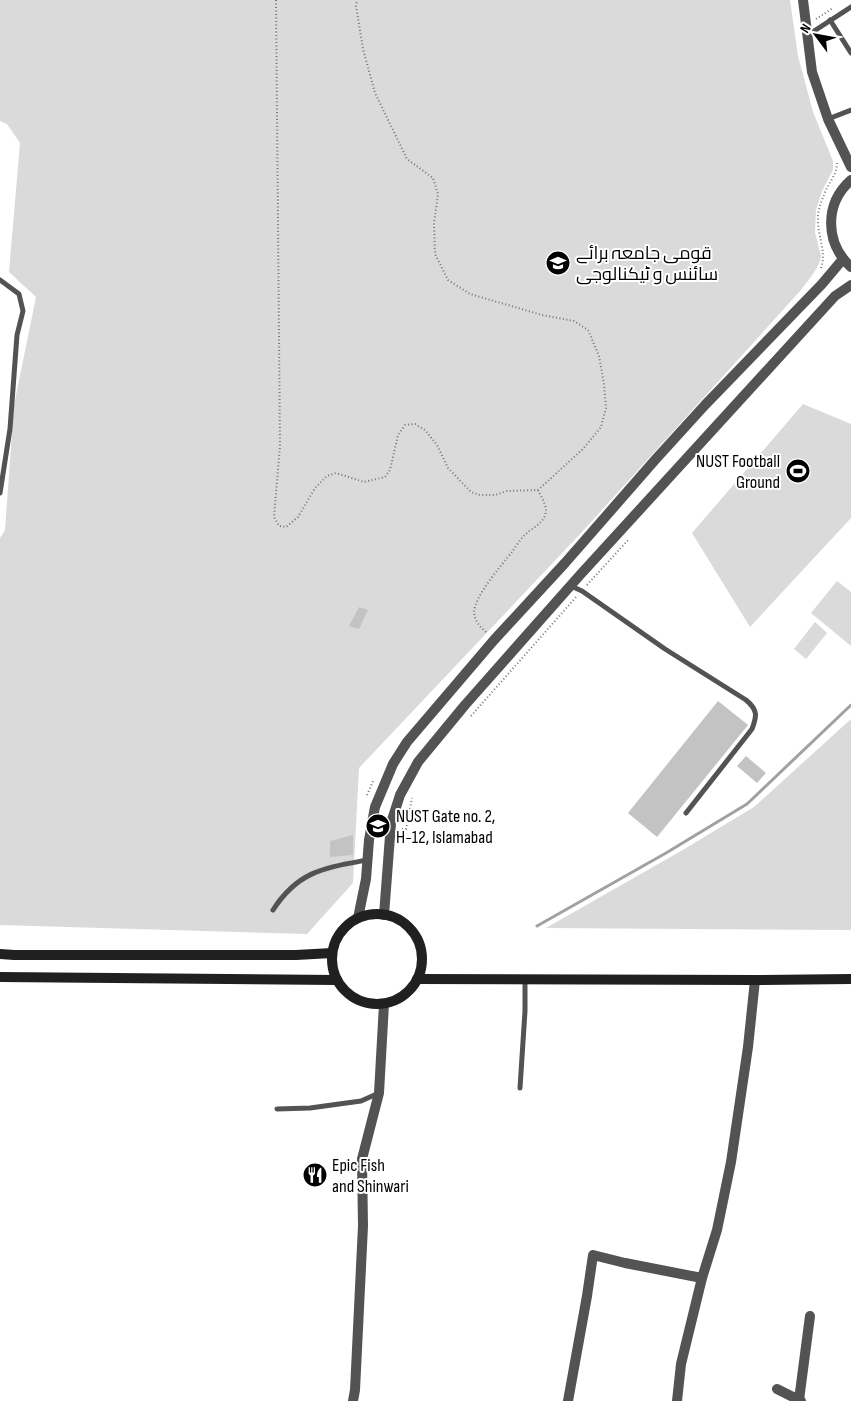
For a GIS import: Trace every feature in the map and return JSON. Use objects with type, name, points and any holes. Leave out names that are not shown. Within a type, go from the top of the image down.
[{"type":"main road","points":[[371,915],[384,915],[395,918],[412,931],[418,941],[421,952],[421,966],[417,979],[409,991],[398,999],[384,1004],[370,1004],[356,1000],[345,992],[336,980],[332,967],[332,953],[337,938],[346,927],[358,918],[371,915]]},
{"type":"main road","points":[[0,954],[14,956],[332,953]]},
{"type":"main road","points":[[0,977],[336,980]]},
{"type":"main road","points":[[417,979],[851,979]]},
{"type":"street","points":[[803,0],[812,72],[828,119],[851,166]]},
{"type":"street","points":[[851,180],[839,194],[834,205],[831,220],[836,248],[851,267]]},
{"type":"street","points":[[358,918],[366,880],[369,840],[375,807],[393,764],[407,742],[494,640],[692,419],[822,284],[843,259]]},
{"type":"street","points":[[384,915],[390,828],[393,813],[400,795],[418,762],[571,585],[722,418],[829,303],[840,292],[851,285]]},
{"type":"street","points":[[564,563],[580,575]]},
{"type":"street","points":[[677,1401],[681,1364],[702,1278],[717,1230],[731,1162],[748,1047],[755,980]]},
{"type":"street","points":[[353,1401],[363,1226],[362,1159],[378,1093],[384,1004]]},
{"type":"street","points":[[568,1401],[593,1255],[702,1278]]},
{"type":"street","points":[[778,1389],[800,1401],[810,1316]]},
{"type":"lane","points":[[807,35],[851,7]]},
{"type":"lane","points":[[830,20],[851,53]]},
{"type":"lane","points":[[828,119],[851,110]]},
{"type":"lane","points":[[0,280],[19,294],[22,311],[17,334],[10,429],[0,493]]},
{"type":"lane","points":[[571,585],[754,707],[756,713],[752,730],[686,813]]},
{"type":"lane","points":[[273,910],[292,886],[308,875],[336,866],[367,860]]},
{"type":"lane","points":[[520,1088],[525,1011],[524,979]]},
{"type":"lane","points":[[277,1109],[310,1108],[361,1101],[378,1093]]},
{"type":"path","points":[[276,0],[280,446],[274,517],[279,526],[286,527],[298,517],[314,488],[326,476],[336,473],[364,482],[385,477],[390,470],[398,435],[405,425],[415,424],[425,430],[437,446],[448,468],[472,492],[480,495],[495,496],[507,491],[538,490],[584,449],[601,427],[606,408],[599,356],[588,330],[574,321],[542,315],[470,294],[448,280],[435,254],[434,223],[438,194],[433,178],[407,159],[375,93],[363,49],[356,6],[357,0]]},
{"type":"path","points":[[816,19],[838,5]]},
{"type":"path","points":[[818,273],[824,253],[818,235],[818,218],[824,194],[836,172],[837,164],[835,157]]},
{"type":"path","points":[[494,640],[476,620],[474,612],[490,579],[526,533],[543,520],[546,512],[538,490]]},
{"type":"path","points":[[468,719],[628,540]]},
{"type":"path","points":[[366,802],[369,789],[376,775]]},
{"type":"path","points":[[390,828],[406,829],[414,790]]},
{"type":"shaded area","points":[[0,0],[790,0],[798,56],[813,112],[833,161],[833,170],[822,191],[816,210],[815,232],[821,256],[819,264],[801,290],[582,532],[359,768],[353,883],[307,934],[0,925],[0,538],[5,530],[14,405],[36,297],[9,272],[20,143],[7,124],[0,121]]},
{"type":"shaded area","name":"NUST Football Ground","points":[[803,404],[851,424],[851,518],[750,627],[692,533]]},
{"type":"shaded area","points":[[837,581],[851,592],[851,646],[811,613]]},
{"type":"shaded area","points":[[815,622],[827,633],[806,659],[794,649]]},
{"type":"shaded area","points":[[851,719],[851,930],[546,928],[754,807]]},
{"type":"building","points":[[359,607],[368,610],[359,629],[349,626]]},
{"type":"building","points":[[718,701],[748,725],[657,837],[628,813]]},
{"type":"building","points":[[746,756],[766,773],[757,783],[737,766]]},
{"type":"building","points":[[353,835],[353,855],[330,857],[330,841]]},
{"type":"waterway","points":[[537,926],[666,853],[747,804],[851,705]]},
{"type":"place","name":"قومی جامعہ برائے سائنس و ٹیکنالوجی","points":[[558,263]]},
{"type":"place","name":"NUST Football Ground","points":[[798,471]]},
{"type":"place","name":"NUST Gate no. 2, H-12, Islamabad","points":[[378,826]]},
{"type":"place","name":"Epic Fish and Shinwari","points":[[315,1175]]}]
